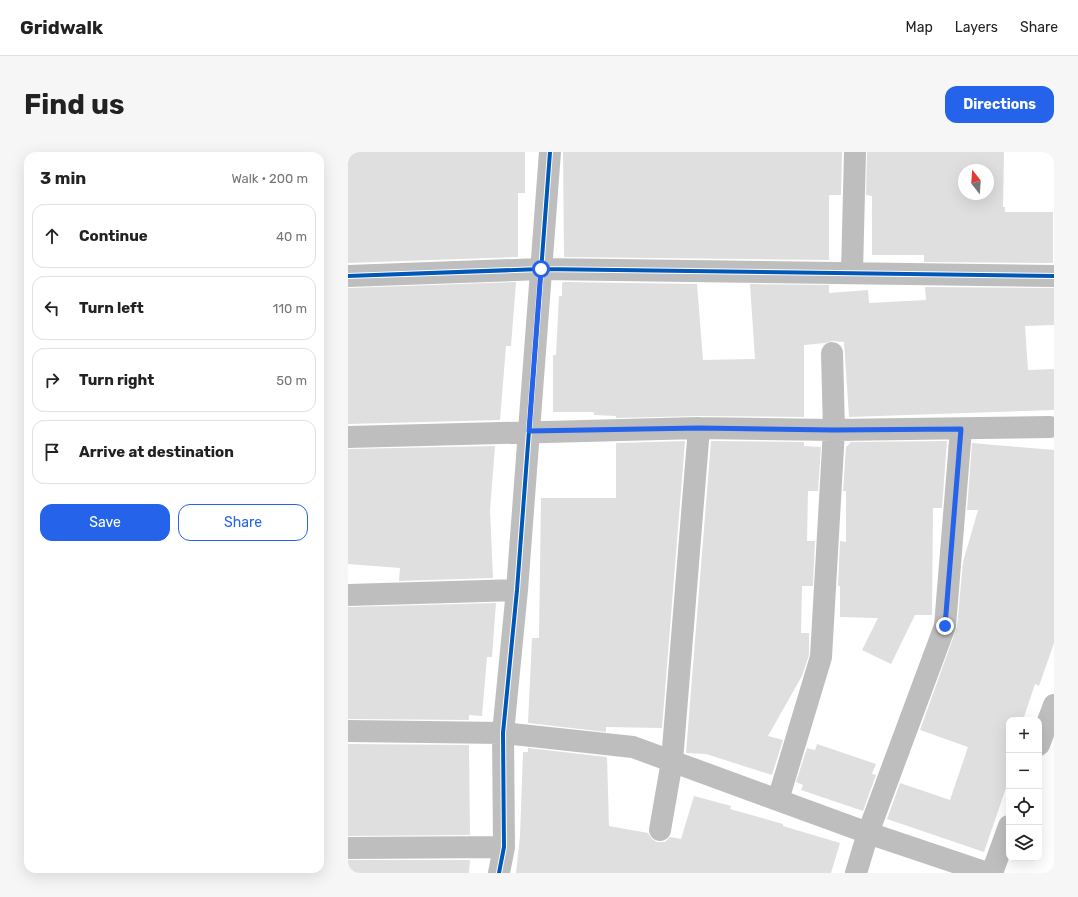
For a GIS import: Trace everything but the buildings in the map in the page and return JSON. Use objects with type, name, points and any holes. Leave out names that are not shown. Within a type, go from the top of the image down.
[{"type":"street","points":[[499,873],[504,847],[503,733],[517,590],[550,152]]},
{"type":"street","points":[[852,272],[856,152]]},
{"type":"street","points":[[348,276],[541,269],[852,272],[1054,276]]},
{"type":"street","points":[[778,800],[821,657],[834,430],[832,353]]},
{"type":"street","points":[[348,437],[529,431],[699,428],[834,430],[1050,427]]},
{"type":"street","points":[[660,830],[672,761],[699,428]]},
{"type":"street","points":[[856,873],[868,833],[945,626],[961,429]]},
{"type":"street","points":[[348,595],[517,590]]},
{"type":"street","points":[[1042,738],[1054,705]]},
{"type":"street","points":[[348,731],[503,733],[634,748],[868,833],[987,873]]},
{"type":"street","points":[[992,873],[1006,834]]},
{"type":"street","points":[[348,848],[504,847]]},
{"type":"cycle path","points":[[499,873],[504,847],[503,733],[517,590],[550,152]]},
{"type":"cycle path","points":[[348,276],[541,269],[1054,276]]},
{"type":"route","points":[[541,269],[529,431],[699,428],[834,430],[961,429],[945,626]]}]
